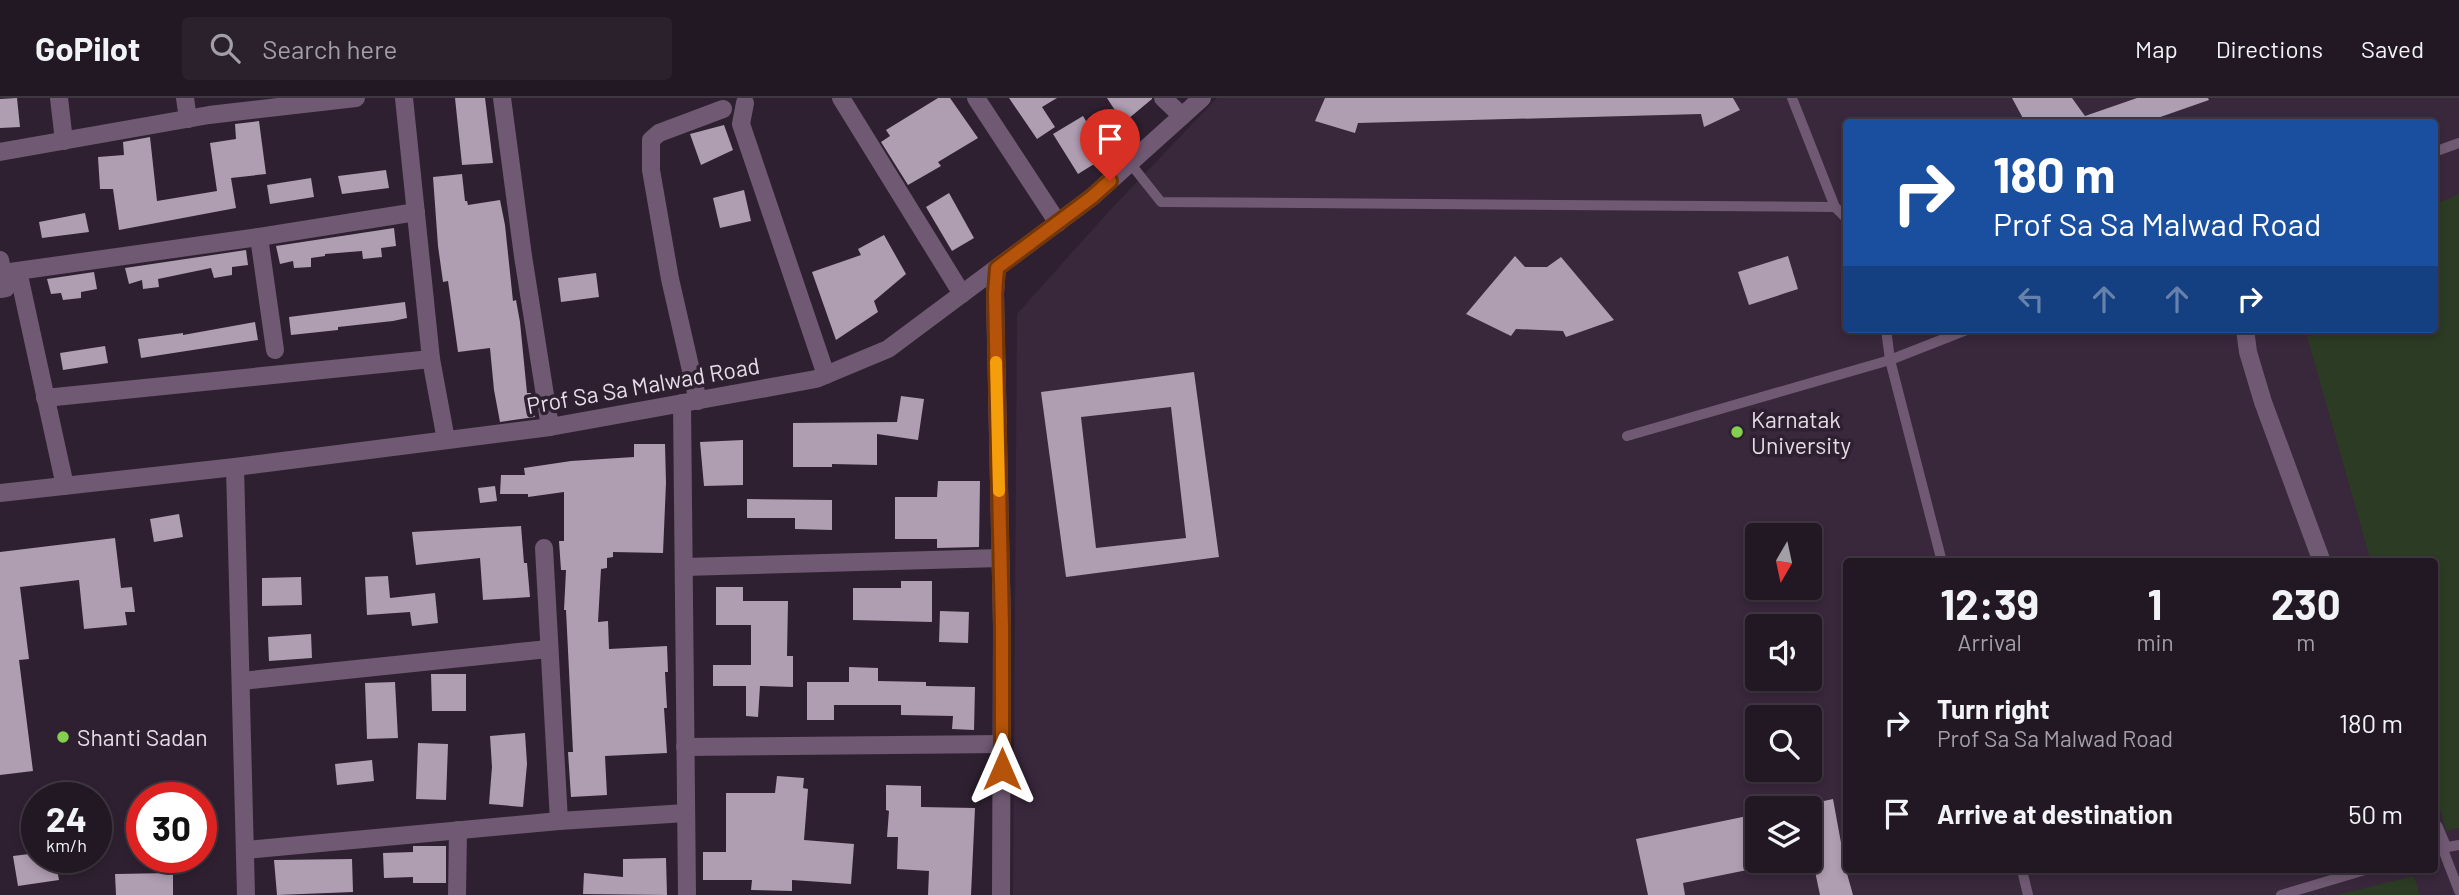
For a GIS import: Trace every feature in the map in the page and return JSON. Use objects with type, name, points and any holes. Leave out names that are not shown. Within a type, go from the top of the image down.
[{"type":"street","points":[[59,98],[64,141]]},
{"type":"street","points":[[185,98],[188,119]]},
{"type":"street","points":[[0,152],[289,102],[356,98]]},
{"type":"street","points":[[404,98],[431,359],[446,440]]},
{"type":"street","points":[[502,98],[550,427]]},
{"type":"street","points":[[841,98],[962,294]]},
{"type":"street","points":[[976,98],[1058,223]]},
{"type":"street","points":[[1163,98],[1182,116]]},
{"type":"street","name":"Prof Sa Sa Malwad Road","points":[[0,493],[236,467],[550,427],[816,379],[888,349],[1092,197],[1202,98]]},
{"type":"street","points":[[687,895],[684,567],[690,402],[651,170],[651,140],[659,133],[719,103],[732,122],[740,124]]},
{"type":"street","points":[[745,103],[740,124],[826,375]]},
{"type":"street","points":[[65,486],[46,398],[5,273],[416,212]]},
{"type":"street","points":[[259,237],[275,350]]},
{"type":"street","points":[[997,268],[995,293],[1002,744],[1001,895]]},
{"type":"street","points":[[2246,333],[2248,352],[2263,402],[2321,558]]},
{"type":"street","points":[[46,398],[431,359]]},
{"type":"street","points":[[236,467],[246,895]]},
{"type":"street","points":[[544,548],[559,821]]},
{"type":"street","points":[[684,567],[1000,558]]},
{"type":"street","points":[[241,681],[548,649]]},
{"type":"street","points":[[685,747],[1002,744]]},
{"type":"street","points":[[245,850],[559,821],[686,813]]},
{"type":"street","points":[[457,895],[458,830]]},
{"type":"lane","points":[[1792,98],[1835,207],[1843,215]]},
{"type":"lane","points":[[2438,151],[2459,143]]},
{"type":"lane","points":[[1130,163],[1161,202],[1835,207]]},
{"type":"lane","points":[[1887,333],[1890,360],[1941,558]]},
{"type":"lane","points":[[1627,436],[1890,360],[1959,333]]},
{"type":"lane","points":[[2445,847],[2459,891]]},
{"type":"lane","points":[[2023,873],[2028,895]]},
{"type":"lane","points":[[2281,895],[2355,873]]},
{"type":"shaded area","name":"Karnatak University","points":[[1217,98],[2459,98],[2459,895],[1013,895],[1017,314],[1111,209]]},
{"type":"green space","points":[[2459,194],[2459,828],[2446,831],[2438,802],[2438,558],[2370,558],[2306,333],[2438,333],[2438,203]]},
{"type":"green space","points":[[2414,876],[2420,895],[2336,895]]},
{"type":"building","points":[[17,98],[20,127],[0,128],[0,99]]},
{"type":"building","points":[[455,98],[485,98],[493,163],[462,165]]},
{"type":"building","points":[[938,98],[950,98],[978,138],[938,162],[941,166],[908,185],[881,142],[890,136],[886,130]]},
{"type":"building","points":[[1009,98],[1057,98],[1042,107],[1055,127],[1037,139]]},
{"type":"building","points":[[1107,98],[1152,99],[1128,119],[1123,113],[1118,115]]},
{"type":"building","points":[[1325,98],[1733,98],[1740,110],[1704,127],[1701,114],[1358,123],[1355,133],[1315,121]]},
{"type":"building","points":[[2012,98],[2072,98],[2085,116],[2137,98],[2209,100],[2155,119],[2023,119]]},
{"type":"building","points":[[1083,116],[1107,156],[1078,174],[1053,134]]},
{"type":"building","points":[[259,121],[266,174],[231,178],[236,208],[119,230],[113,189],[100,189],[98,157],[124,155],[123,142],[150,137],[157,201],[217,191],[210,143],[236,139],[235,124]]},
{"type":"building","points":[[724,125],[733,150],[701,165],[690,134]]},
{"type":"building","points":[[386,170],[389,188],[342,194],[338,176]]},
{"type":"building","points":[[462,174],[465,201],[468,205],[500,200],[513,301],[516,300],[520,322],[527,393],[531,393],[535,417],[500,422],[490,348],[458,352],[448,281],[443,282],[433,177]]},
{"type":"building","points":[[311,178],[314,197],[270,204],[267,185]]},
{"type":"building","points":[[744,190],[751,221],[720,228],[713,198]]},
{"type":"building","points":[[949,193],[974,238],[952,251],[926,207]]},
{"type":"building","points":[[85,213],[89,232],[42,238],[39,222]]},
{"type":"building","points":[[394,228],[396,246],[381,248],[382,257],[363,259],[362,251],[311,258],[311,267],[294,268],[293,261],[280,264],[276,246]]},
{"type":"building","points":[[884,235],[906,274],[874,301],[878,312],[836,340],[812,272],[861,255],[858,249]]},
{"type":"building","points":[[246,250],[248,265],[232,267],[232,275],[214,278],[211,268],[158,279],[159,287],[143,289],[142,280],[129,284],[125,268]]},
{"type":"building","points":[[1515,256],[1525,267],[1547,267],[1561,257],[1614,320],[1566,337],[1563,331],[1516,329],[1511,336],[1466,314]]},
{"type":"building","points":[[1788,256],[1798,289],[1749,305],[1738,272]]},
{"type":"building","points":[[94,272],[97,289],[81,292],[81,298],[63,300],[61,293],[51,294],[47,279]]},
{"type":"building","points":[[596,273],[599,297],[561,302],[558,278]]},
{"type":"building","points":[[405,302],[407,318],[291,335],[289,317]]},
{"type":"building","points":[[255,322],[258,340],[141,358],[138,339],[183,335]]},
{"type":"building","points":[[105,346],[108,363],[63,370],[60,353]]},
{"type":"building","points":[[1194,372],[1219,557],[1066,577],[1041,392]],"holes":[[[1171,407],[1186,538],[1096,548],[1081,417]]]},
{"type":"building","points":[[901,396],[924,399],[918,440],[877,434],[877,465],[793,467],[793,423],[897,422]]},
{"type":"building","points":[[743,440],[743,485],[704,486],[700,442]]},
{"type":"building","points":[[634,444],[665,444],[663,553],[613,552],[613,557],[607,558],[607,568],[601,569],[598,622],[608,621],[609,649],[667,646],[667,708],[664,708],[667,753],[605,756],[607,795],[571,797],[568,752],[573,752],[564,610],[566,570],[561,570],[559,541],[564,541],[564,492],[528,497],[528,494],[500,494],[501,475],[525,475],[524,468],[571,461],[634,457]]},
{"type":"building","points":[[938,481],[980,481],[979,547],[937,548],[937,539],[895,539],[895,497],[937,497]]},
{"type":"building","points":[[495,486],[497,501],[480,503],[478,488]]},
{"type":"building","points":[[747,499],[832,500],[832,530],[795,529],[795,518],[747,518]]},
{"type":"building","points":[[179,514],[183,537],[154,542],[150,519]]},
{"type":"building","points":[[521,526],[530,597],[483,600],[480,558],[416,565],[412,532]]},
{"type":"building","points":[[115,538],[121,588],[132,587],[135,612],[125,612],[127,625],[84,629],[79,580],[20,587],[29,659],[19,660],[33,771],[0,775],[0,552]]},
{"type":"building","points":[[388,576],[390,598],[435,593],[438,623],[412,626],[410,612],[367,615],[365,577]]},
{"type":"building","points":[[301,577],[302,605],[262,606],[262,578]]},
{"type":"building","points":[[901,581],[932,581],[932,622],[853,620],[853,588],[901,588]]},
{"type":"building","points":[[716,587],[743,587],[743,601],[788,601],[787,656],[793,656],[793,687],[760,686],[758,717],[746,716],[746,686],[713,686],[713,665],[751,665],[751,625],[716,625]]},
{"type":"building","points":[[940,611],[969,612],[968,643],[939,642]]},
{"type":"building","points":[[311,634],[312,658],[269,661],[268,637]]},
{"type":"building","points":[[849,667],[878,668],[878,681],[975,687],[974,730],[952,729],[953,716],[901,715],[901,705],[834,705],[834,720],[807,720],[807,682],[849,682]]},
{"type":"building","points":[[431,674],[466,674],[466,711],[432,711]]},
{"type":"building","points":[[395,682],[398,738],[367,739],[365,683]]},
{"type":"building","points":[[525,733],[527,764],[523,807],[489,804],[492,767],[490,736]]},
{"type":"building","points":[[418,743],[448,744],[446,800],[416,799]]},
{"type":"building","points":[[372,760],[374,781],[337,785],[335,764]]},
{"type":"building","points":[[777,776],[804,778],[803,788],[808,789],[804,840],[854,844],[851,884],[792,880],[792,891],[751,890],[752,880],[703,880],[703,852],[726,852],[726,793],[775,793]]},
{"type":"building","points":[[886,785],[921,786],[921,807],[975,808],[971,895],[928,895],[929,871],[897,869],[898,837],[887,837],[889,811],[886,810]]},
{"type":"building","points":[[1833,799],[1843,854],[1843,873],[1847,873],[1853,895],[1820,895],[1815,873],[1822,873],[1822,801]]},
{"type":"building","points":[[1745,816],[1745,870],[1683,883],[1685,895],[1648,895],[1636,839]]},
{"type":"building","points":[[413,846],[446,846],[446,883],[413,883],[413,877],[384,878],[383,853],[413,852]]},
{"type":"building","points":[[21,855],[21,873],[58,873],[59,880],[18,886],[13,856]]},
{"type":"building","points":[[666,858],[667,895],[583,894],[584,873],[623,877],[623,859]]},
{"type":"building","points":[[352,859],[353,892],[277,895],[274,860]]},
{"type":"building","points":[[173,873],[173,895],[116,895],[115,874]]},
{"type":"slow traffic","points":[[996,362],[999,491]]},
{"type":"place","name":"Karnatak University","points":[[1737,432]]},
{"type":"place","name":"Shanti Sadan","points":[[63,737]]},
{"type":"route","points":[[1002,769],[995,293],[997,268],[1110,181]]}]
